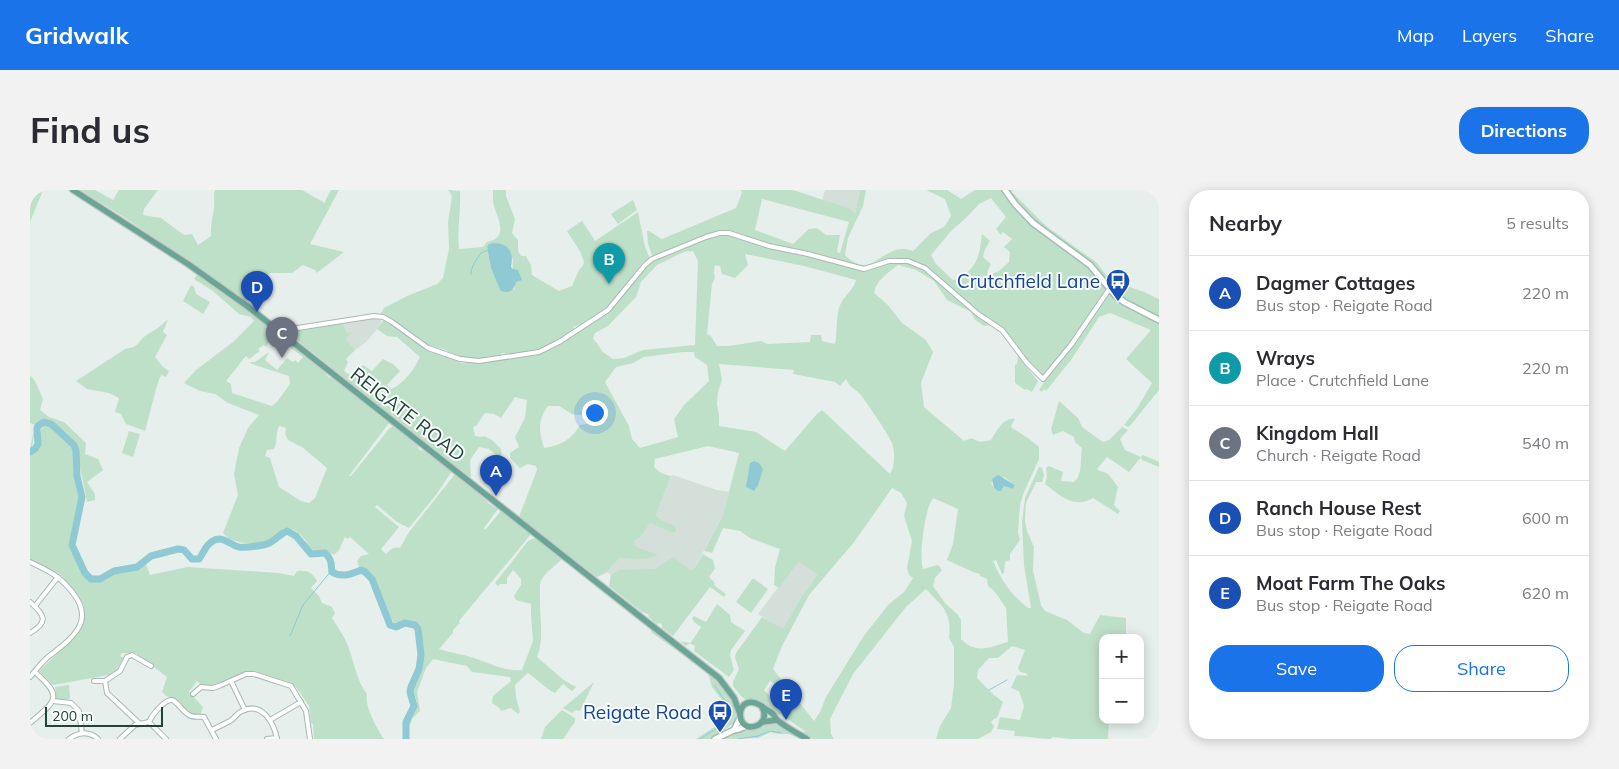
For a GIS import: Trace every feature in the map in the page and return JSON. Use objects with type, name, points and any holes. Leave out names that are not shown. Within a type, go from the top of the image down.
[{"type":"main road","name":"REIGATE ROAD","points":[[73,190],[225,289],[642,618],[706,666],[725,684],[734,698],[740,716]]},
{"type":"main road","name":"REIGATE ROAD","points":[[734,698],[746,704]]},
{"type":"main road","points":[[777,720],[762,722],[755,727],[746,726],[740,716],[740,710],[746,704],[754,702],[773,714],[777,720],[808,739]]},
{"type":"main road","points":[[762,707],[764,714],[762,722]]},
{"type":"street","points":[[1005,190],[1033,223],[1090,265],[1124,302],[1159,320]]},
{"type":"street","points":[[281,333],[286,330],[374,316],[383,317],[392,322],[428,348],[460,359],[478,361],[539,352],[559,342],[608,310],[652,259],[706,237],[720,233],[729,233],[769,246],[864,269],[889,261],[908,261],[924,268],[978,314],[1002,330],[1027,363],[1043,379],[1071,345],[1110,288]]},
{"type":"street","points":[[30,677],[75,632],[82,621],[83,613],[81,604],[58,577],[32,563],[31,568]]},
{"type":"street","points":[[35,606],[58,577]]},
{"type":"street","points":[[30,602],[42,615],[43,620],[40,627],[30,633]]},
{"type":"street","points":[[122,654],[127,657]]},
{"type":"street","points":[[94,681],[105,681],[120,671],[127,657],[132,655],[151,666]]},
{"type":"street","points":[[35,672],[50,686],[53,701]]},
{"type":"street","points":[[193,694],[199,685],[213,688],[246,674],[254,674],[290,686],[306,711],[310,739]]},
{"type":"street","points":[[105,681],[107,694],[139,723]]},
{"type":"street","points":[[231,681],[244,710]]},
{"type":"street","points":[[148,722],[166,702],[171,700],[187,715],[191,717],[204,717],[216,739]]},
{"type":"street","points":[[30,723],[53,701]]},
{"type":"street","points":[[53,701],[71,703],[80,711],[82,733]]},
{"type":"street","points":[[270,720],[301,702]]},
{"type":"street","points":[[212,730],[250,708],[263,712],[270,720],[277,738],[267,739]]},
{"type":"street","points":[[734,730],[740,716]]},
{"type":"street","points":[[120,739],[135,725],[148,722],[166,739]]},
{"type":"street","points":[[715,739],[746,726]]},
{"type":"street","points":[[69,739],[74,735],[82,733],[89,733],[98,739]]},
{"type":"shaded area","points":[[825,190],[860,190],[855,214],[822,200]]},
{"type":"shaded area","points":[[376,318],[382,321],[377,329],[366,342],[355,350],[346,339],[351,331],[347,333],[343,324]]},
{"type":"shaded area","points":[[673,475],[717,490],[729,492],[723,515],[695,567],[691,570],[660,571],[610,580],[611,575],[607,572],[597,577],[591,573],[650,523],[656,515]]},
{"type":"shaded area","points":[[799,560],[817,575],[802,596],[783,630],[758,614]]},
{"type":"green space","points":[[30,190],[43,190],[30,222]]},
{"type":"green space","points":[[80,190],[95,190],[113,200],[119,190],[158,190],[144,209],[143,215],[161,218],[184,235],[192,234],[198,245],[211,236],[215,190],[302,190],[325,203],[331,190],[339,190],[310,244],[344,252],[317,273],[315,270],[303,265],[292,273],[269,273],[252,302],[249,300],[245,301],[127,219]]},
{"type":"green space","points":[[448,190],[460,191],[459,249],[483,247],[487,242],[498,236],[500,231],[499,220],[493,202],[493,190],[506,190],[506,196],[515,219],[512,233],[518,240],[518,251],[521,256],[526,256],[531,265],[532,275],[559,291],[572,286],[579,270],[583,266],[584,262],[581,253],[567,231],[582,221],[595,241],[638,212],[645,247],[650,259],[642,263],[609,307],[588,322],[573,327],[574,329],[555,342],[538,350],[506,355],[501,353],[501,355],[486,358],[461,358],[443,349],[427,345],[381,313],[384,308],[437,284],[443,278],[449,249],[448,222],[452,196]],"holes":[[[493,243],[513,259],[514,289],[500,290],[491,268],[487,247]]]},
{"type":"green space","points":[[741,190],[793,190],[848,208],[855,214],[860,190],[866,190],[863,206],[848,238],[845,255],[855,263],[863,265],[894,251],[903,249],[913,251],[931,233],[944,227],[951,216],[945,199],[926,190],[947,190],[961,199],[975,190],[1013,190],[1012,192],[1046,226],[1097,263],[1110,280],[1159,299],[1159,390],[1129,427],[1124,425],[1138,407],[1152,383],[1126,359],[1151,330],[1110,313],[1099,317],[1071,360],[1046,391],[1044,389],[1042,392],[1039,390],[1046,379],[1028,361],[1016,344],[1013,347],[1001,332],[992,325],[984,326],[975,320],[971,312],[947,300],[934,281],[916,270],[898,265],[880,280],[874,293],[888,305],[902,323],[926,340],[933,352],[921,383],[924,407],[964,441],[971,438],[980,442],[991,440],[1004,422],[1015,419],[1011,426],[1012,428],[1039,447],[1039,459],[1020,505],[1018,533],[1020,540],[1010,554],[1010,560],[1005,562],[1004,573],[1002,574],[996,560],[993,561],[1003,581],[1012,593],[1028,608],[1031,608],[1024,565],[1022,521],[1025,498],[1039,467],[1042,468],[1044,475],[1042,482],[1036,482],[1026,503],[1025,521],[1034,547],[1033,571],[1041,605],[1045,611],[1067,620],[1084,633],[1090,634],[1100,615],[1126,618],[1126,634],[1099,634],[1099,724],[1109,724],[1108,739],[1053,737],[1041,739],[1014,736],[1015,731],[997,729],[1000,717],[1020,720],[1024,706],[1019,691],[1011,688],[1017,675],[1028,676],[1026,673],[1020,672],[1018,668],[1025,650],[1012,646],[998,658],[989,658],[978,670],[977,678],[1003,702],[997,718],[991,722],[994,726],[991,732],[978,739],[936,739],[940,726],[951,708],[954,685],[954,647],[949,638],[948,616],[926,589],[906,607],[853,674],[830,719],[831,734],[834,739],[813,739],[804,733],[805,731],[780,714],[779,716],[757,701],[745,699],[733,686],[739,669],[735,658],[736,653],[762,617],[783,629],[802,596],[817,575],[799,561],[779,588],[774,585],[775,567],[780,549],[750,538],[740,531],[723,528],[712,553],[704,551],[723,515],[739,453],[708,446],[655,459],[654,467],[661,473],[671,476],[656,515],[660,520],[675,526],[676,530],[674,533],[650,523],[640,537],[633,542],[637,547],[658,555],[647,559],[620,558],[607,572],[597,577],[519,517],[537,470],[536,466],[528,464],[520,468],[510,458],[510,453],[519,447],[515,437],[525,418],[527,400],[515,397],[501,418],[494,414],[485,413],[476,426],[473,427],[475,436],[484,436],[492,440],[501,449],[502,455],[498,457],[489,449],[479,447],[470,460],[471,478],[289,334],[289,332],[302,329],[343,324],[347,333],[352,331],[346,339],[355,350],[346,359],[348,362],[344,371],[352,377],[357,369],[363,365],[372,371],[383,359],[393,364],[400,371],[387,385],[391,389],[408,376],[420,357],[397,337],[387,336],[377,329],[384,320],[432,352],[445,355],[462,363],[539,355],[560,345],[609,311],[645,267],[654,260],[648,244],[647,231],[662,239],[736,208],[742,193]],"holes":[[[991,198],[1006,217],[996,229],[1001,235],[1003,232],[1012,239],[1004,247],[1010,252],[1009,262],[999,271],[987,276],[991,264],[983,257],[990,241],[982,234],[979,253],[975,262],[964,275],[953,280],[936,264],[931,255],[951,231],[979,204]],[[762,199],[849,222],[840,253],[837,252],[840,235],[826,235],[817,228],[809,229],[793,244],[755,230]],[[693,251],[698,261],[695,345],[643,350],[624,358],[613,359],[603,352],[593,338],[595,333],[608,326],[636,297],[641,282],[657,265],[684,252]],[[745,254],[804,266],[856,280],[839,308],[835,344],[822,341],[821,335],[811,335],[810,342],[768,344],[761,341],[717,346],[711,336],[707,334],[715,265],[720,266],[722,274],[735,278],[748,265]],[[694,352],[695,357],[707,365],[709,381],[684,405],[674,419],[678,437],[640,448],[632,439],[629,426],[605,382],[616,367],[633,363],[644,357]],[[719,364],[794,370],[793,374],[835,382],[840,386],[846,379],[866,402],[890,439],[894,454],[892,471],[890,474],[822,410],[785,451],[756,432],[719,426],[718,392],[722,380]],[[548,406],[559,406],[572,414],[589,416],[592,423],[580,425],[565,441],[555,446],[544,448],[540,431],[542,417]],[[1004,477],[1015,485],[1013,489],[1004,486],[998,491],[991,483]],[[892,488],[901,493],[907,503],[904,516],[912,541],[907,568],[909,575],[913,578],[904,592],[888,605],[863,637],[826,697],[814,721],[773,669],[782,646],[809,595],[855,541]],[[933,498],[958,509],[953,544],[947,560],[980,574],[980,576],[987,579],[988,586],[995,592],[1006,608],[1008,642],[978,648],[972,647],[961,639],[961,620],[945,603],[933,586],[935,578],[942,570],[938,565],[923,569],[922,540],[926,515]],[[770,681],[778,686],[794,704],[791,708],[787,706],[782,708],[764,690]]]},
{"type":"green space","points":[[633,200],[637,210],[618,224],[611,214]]},
{"type":"green space","points":[[198,274],[250,312],[277,335],[266,347],[264,345],[258,349],[260,351],[249,359],[246,356],[226,381],[231,384],[232,393],[272,406],[277,402],[290,384],[289,376],[250,362],[255,362],[269,352],[265,360],[277,370],[287,358],[298,363],[303,357],[280,340],[282,338],[285,339],[314,362],[328,377],[333,378],[389,423],[349,476],[351,476],[393,426],[418,445],[421,451],[423,450],[452,471],[436,495],[409,528],[397,522],[377,505],[375,507],[399,527],[381,549],[386,554],[394,548],[400,548],[409,532],[455,474],[488,503],[498,509],[484,528],[485,530],[501,511],[531,534],[459,621],[460,623],[453,630],[453,633],[439,649],[504,668],[522,670],[533,641],[531,604],[516,600],[514,596],[521,585],[521,579],[513,570],[507,578],[507,584],[500,584],[498,586],[495,583],[528,541],[535,538],[562,559],[540,582],[541,642],[537,657],[565,681],[576,687],[572,691],[563,684],[555,693],[528,673],[515,685],[520,712],[518,714],[511,708],[501,711],[492,703],[493,696],[511,681],[510,677],[472,672],[467,666],[433,659],[426,668],[417,692],[420,711],[412,719],[411,724],[408,725],[417,707],[413,689],[422,667],[420,631],[417,623],[414,622],[409,621],[396,624],[384,609],[375,581],[366,570],[359,567],[357,561],[361,556],[369,554],[350,537],[348,539],[345,537],[339,550],[334,555],[329,552],[310,550],[300,534],[289,528],[284,528],[272,539],[261,543],[239,542],[227,537],[223,533],[238,495],[234,474],[239,448],[248,428],[259,415],[228,403],[215,394],[200,391],[184,383],[196,370],[233,342],[254,321],[251,317],[239,314],[213,291],[194,279]],"holes":[[[279,426],[286,428],[285,434],[288,440],[302,447],[327,468],[315,498],[309,503],[301,501],[279,487],[270,458],[265,456],[267,450],[274,449]]]},
{"type":"green space","points":[[191,285],[194,287],[196,294],[210,302],[203,314],[183,301]]},
{"type":"green space","points":[[168,319],[163,332],[167,335],[155,357],[169,371],[166,377],[161,375],[158,382],[145,431],[126,424],[121,414],[115,412],[119,398],[109,393],[87,389],[76,381],[125,349],[137,345],[145,336]]},
{"type":"green space","points":[[1018,356],[1038,381],[1032,392],[1027,389],[1025,390],[1015,383],[1015,365],[1017,364]]},
{"type":"green space","points":[[30,375],[35,381],[43,399],[40,410],[49,417],[64,422],[86,443],[85,454],[98,459],[103,470],[87,482],[95,494],[95,500],[87,502],[78,449],[52,423],[43,420],[36,424],[32,448],[30,449],[35,425],[30,423]]},
{"type":"green space","points":[[1059,401],[1078,418],[1082,427],[1103,442],[1109,440],[1122,427],[1128,430],[1120,439],[1125,450],[1141,457],[1129,472],[1107,457],[1097,469],[1108,474],[1118,487],[1114,505],[1120,511],[1118,514],[1093,498],[1080,502],[1068,500],[1045,484],[1047,477],[1046,468],[1049,466],[1063,472],[1061,481],[1074,482],[1080,471],[1082,448],[1075,442],[1074,437],[1063,431],[1053,435],[1051,429]]},
{"type":"green space","points":[[44,426],[48,426],[56,431],[69,443],[74,451],[76,480],[81,497],[72,528],[70,546],[85,576],[97,582],[115,573],[136,570],[146,564],[150,575],[187,567],[279,573],[294,576],[297,571],[309,572],[317,581],[311,588],[319,596],[322,603],[332,607],[335,613],[332,618],[346,642],[358,677],[367,694],[369,710],[384,739],[314,739],[309,706],[296,687],[288,682],[252,671],[240,674],[218,685],[201,685],[197,681],[189,692],[203,707],[201,714],[191,715],[175,699],[166,696],[162,692],[167,677],[136,653],[122,653],[120,656],[124,658],[114,674],[53,685],[39,671],[76,636],[85,617],[84,606],[60,574],[30,560],[30,454],[39,446],[41,429]]},
{"type":"green space","points":[[129,431],[140,434],[133,457],[122,453]]},
{"type":"green space","points":[[1143,455],[1159,462],[1159,467],[1142,460],[1141,457]]},
{"type":"green space","points":[[703,554],[713,560],[715,568],[709,577],[715,583],[714,585],[726,594],[724,597],[710,587],[673,636],[662,628],[660,623],[657,624],[648,614],[642,612],[609,586],[611,575],[619,570],[655,569],[673,557],[691,570]]},
{"type":"green space","points":[[753,578],[768,589],[751,613],[736,602]]},
{"type":"green space","points":[[717,604],[730,615],[731,622],[745,631],[731,650],[730,655],[734,670],[729,677],[694,651],[695,646],[690,643],[701,627],[692,618],[694,616],[706,622]]},
{"type":"green space","points":[[652,630],[702,666],[719,682],[735,707],[737,716],[734,723],[711,739],[696,739],[728,718],[729,713],[726,705],[712,687],[708,673],[651,632]]},
{"type":"green space","points":[[680,641],[690,643],[686,646]]},
{"type":"green space","points":[[594,682],[580,711],[576,710],[572,713],[563,708]]},
{"type":"green space","points":[[69,685],[69,699],[56,699],[55,687]]},
{"type":"green space","points":[[562,710],[575,718],[575,722],[563,739],[541,739],[545,727]]},
{"type":"green space","points":[[766,723],[779,725],[805,739],[788,734],[770,732],[758,738],[722,739],[739,731],[758,729]]},
{"type":"water","points":[[493,243],[498,243],[509,249],[512,257],[511,267],[518,270],[522,280],[516,282],[514,287],[508,292],[500,290],[491,268],[487,247]]},
{"type":"water","points":[[754,461],[759,463],[763,469],[754,491],[746,487],[750,463]]},
{"type":"water","points":[[998,475],[1015,485],[1013,489],[1004,486],[1001,491],[998,491],[994,488],[992,479]]},
{"type":"waterway","points":[[471,274],[473,265],[481,253],[488,250]]},
{"type":"waterway","points":[[30,452],[38,444],[37,428],[44,422],[51,424],[74,445],[77,476],[82,497],[72,545],[85,573],[91,579],[100,579],[114,571],[137,567],[151,556],[178,549],[184,550],[192,559],[199,559],[208,545],[218,539],[225,540],[239,547],[251,547],[270,543],[287,531],[296,536],[311,554],[325,553],[330,560],[332,572],[343,575],[361,570],[365,572],[372,579],[390,625],[396,627],[405,623],[415,625],[418,629],[421,655],[419,669],[410,692],[414,706],[406,722],[406,739]]},
{"type":"waterway","points":[[290,636],[303,605],[332,570]]},
{"type":"waterway","points":[[989,690],[1007,680]]},
{"type":"waterway","points":[[700,739],[728,721],[731,717],[731,710],[715,686]]},
{"type":"waterway","points":[[737,739],[758,736],[771,731],[781,733]]},
{"type":"place","name":"Wrays","points":[[609,284]]},
{"type":"place","name":"Crutchfield Lane","points":[[1118,302]]},
{"type":"place","name":"Ranch House Rest","points":[[257,312]]},
{"type":"place","name":"Kingdom Hall","points":[[282,358]]},
{"type":"place","name":"Dagmer Cottages","points":[[496,496]]},
{"type":"place","name":"Moat Farm The Oaks","points":[[786,720]]},
{"type":"place","name":"Reigate Road","points":[[720,733]]}]
